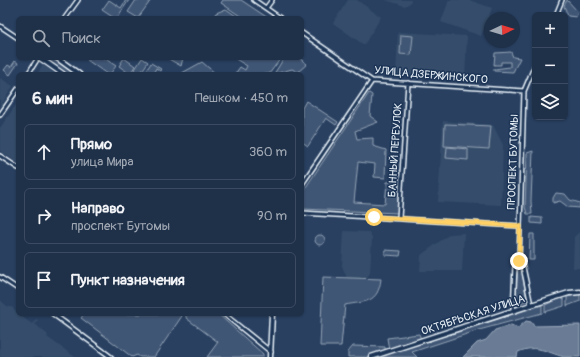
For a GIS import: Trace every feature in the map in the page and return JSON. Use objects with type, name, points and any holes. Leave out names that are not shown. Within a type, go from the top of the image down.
[{"type":"main road","points":[[42,60],[60,72]]},
{"type":"main road","points":[[60,60],[77,72]]},
{"type":"main road","name":"ОКТЯБРЬСКАЯ УЛИЦА","points":[[371,357],[530,305],[580,292]]},
{"type":"main road","points":[[270,354],[272,316]]},
{"type":"street","points":[[66,16],[78,0]]},
{"type":"street","points":[[254,0],[277,16]]},
{"type":"street","points":[[266,8],[272,0]]},
{"type":"street","points":[[557,12],[562,0]]},
{"type":"street","points":[[0,26],[16,37]]},
{"type":"street","name":"УЛИЦА ДЗЕРЖИНСКОГО","points":[[304,34],[372,81],[524,92]]},
{"type":"street","points":[[29,72],[38,60]]},
{"type":"street","name":"ПРОСПЕКТ БУТОМЫ","points":[[513,311],[515,266],[519,261],[524,92],[532,73]]},
{"type":"street","points":[[304,181],[372,81]]},
{"type":"street","name":"БАННЫЙ ПЕРЕУЛОК","points":[[399,218],[408,83]]},
{"type":"street","points":[[0,115],[16,92]]},
{"type":"street","points":[[0,156],[16,167]]},
{"type":"street","points":[[304,213],[520,226]]},
{"type":"street","name":"ПРОСПЕКТ БУТОМЫ","points":[[519,261],[524,267],[530,305]]},
{"type":"street","points":[[0,277],[16,289]]},
{"type":"street","points":[[57,316],[111,357]]},
{"type":"street","points":[[226,316],[270,354]]},
{"type":"shaded area","points":[[109,0],[121,8],[126,0],[129,0],[118,16],[111,16],[102,10]]},
{"type":"shaded area","points":[[136,0],[151,0],[139,16],[135,16],[128,12]]},
{"type":"shaded area","points":[[223,0],[241,0],[265,16],[240,16],[221,3]]},
{"type":"shaded area","points":[[348,0],[357,0],[381,17],[364,45],[333,23]]},
{"type":"shaded area","points":[[385,0],[411,0],[410,3],[405,6]]},
{"type":"shaded area","points":[[449,0],[469,0],[492,8],[490,12],[484,12],[484,28],[481,36],[441,22]]},
{"type":"shaded area","points":[[567,0],[578,12],[576,17],[568,16],[568,12],[566,12],[564,6]]},
{"type":"shaded area","points":[[226,9],[236,16],[214,16],[216,13]]},
{"type":"shaded area","points":[[398,32],[467,36],[465,79],[396,75]]},
{"type":"shaded area","points":[[401,35],[413,36],[411,55],[400,54]]},
{"type":"shaded area","points":[[511,52],[513,57],[520,58],[513,72],[494,71],[494,69],[510,67],[510,62],[501,62],[501,65],[494,65],[495,53]]},
{"type":"shaded area","points":[[46,60],[56,60],[73,72],[63,72]]},
{"type":"shaded area","points":[[87,60],[107,60],[116,66],[112,72],[104,72]]},
{"type":"shaded area","points":[[123,60],[127,60],[135,66],[131,72],[127,72],[119,66]]},
{"type":"shaded area","points":[[141,60],[148,62],[141,72],[133,72]]},
{"type":"shaded area","points":[[170,60],[182,60],[181,66]]},
{"type":"shaded area","points":[[237,60],[280,60],[270,72],[236,72],[240,67],[245,70],[247,66]]},
{"type":"shaded area","points":[[283,60],[302,60],[307,64],[298,72],[292,69],[275,72]]},
{"type":"shaded area","points":[[15,61],[18,63],[10,75],[4,70],[8,65],[11,67]]},
{"type":"shaded area","points":[[202,62],[214,72],[184,72]]},
{"type":"shaded area","points":[[151,63],[161,69],[160,71],[156,68],[154,72],[145,72]]},
{"type":"shaded area","points":[[43,65],[52,72],[38,72]]},
{"type":"shaded area","points":[[0,78],[13,86],[0,107]]},
{"type":"shaded area","points":[[369,93],[372,95],[370,116],[378,122],[355,131],[357,139],[373,138],[373,146],[386,150],[385,178],[374,177],[375,164],[358,162],[354,202],[385,204],[387,182],[400,182],[398,213],[304,209],[304,190]]},
{"type":"shaded area","points":[[306,101],[338,122],[336,125],[326,118],[308,146],[304,143],[304,104]]},
{"type":"shaded area","points":[[16,105],[16,162],[0,151],[0,128]]},
{"type":"shaded area","points":[[443,121],[493,125],[503,145],[501,205],[438,202]]},
{"type":"shaded area","points":[[445,124],[491,126],[489,149],[444,146]]},
{"type":"shaded area","points":[[447,147],[468,149],[468,160],[446,158]]},
{"type":"shaded area","points":[[533,151],[531,201],[532,214],[527,214],[525,207],[527,153]]},
{"type":"shaded area","points":[[556,193],[565,194],[570,200],[580,203],[580,208],[568,207],[560,201],[553,203],[553,198]]},
{"type":"shaded area","points":[[531,217],[542,218],[542,224],[531,223]]},
{"type":"shaded area","points":[[344,231],[369,232],[372,238],[370,273],[366,279],[347,278],[342,266]]},
{"type":"shaded area","points":[[580,231],[580,268],[573,268],[574,237]]},
{"type":"shaded area","points":[[464,233],[462,271],[420,271],[421,255],[450,234]]},
{"type":"shaded area","points":[[530,234],[534,234],[534,260],[529,260]]},
{"type":"shaded area","points":[[318,235],[322,235],[324,236],[324,244],[318,245],[315,242],[315,238]]},
{"type":"shaded area","points":[[385,250],[401,251],[400,256],[385,255]]},
{"type":"shaded area","points":[[519,268],[522,271],[527,301],[516,304],[517,273]]},
{"type":"shaded area","points":[[323,277],[381,279],[377,293],[374,297],[364,302],[345,305],[341,346],[320,346]]},
{"type":"shaded area","points":[[580,294],[580,301],[567,306],[567,297]]},
{"type":"shaded area","points":[[561,298],[564,300],[564,306],[545,312],[545,305]]},
{"type":"shaded area","points":[[0,300],[7,306],[14,308],[13,309],[16,312],[16,316],[21,316],[32,324],[36,319],[38,320],[35,324],[48,335],[47,337],[75,357],[0,357]]},
{"type":"shaded area","points":[[542,305],[542,313],[479,330],[412,352],[417,357],[378,357]]},
{"type":"shaded area","points":[[82,316],[182,316],[154,357],[140,357],[137,355],[132,357],[81,318]]},
{"type":"shaded area","points":[[186,316],[220,316],[263,354],[263,357],[207,357],[218,342],[186,318]]},
{"type":"shaded area","points":[[526,321],[531,322],[534,326],[580,325],[580,357],[564,357],[541,350],[531,349],[518,352],[517,357],[463,357],[477,343],[486,340],[495,330],[511,325],[518,328]]},
{"type":"shaded area","points":[[419,334],[421,339],[389,350],[387,338]]},
{"type":"shaded area","points":[[353,346],[385,347],[385,351],[368,357],[348,357],[348,352]]},
{"type":"route","points":[[374,217],[520,226],[519,261]]}]
